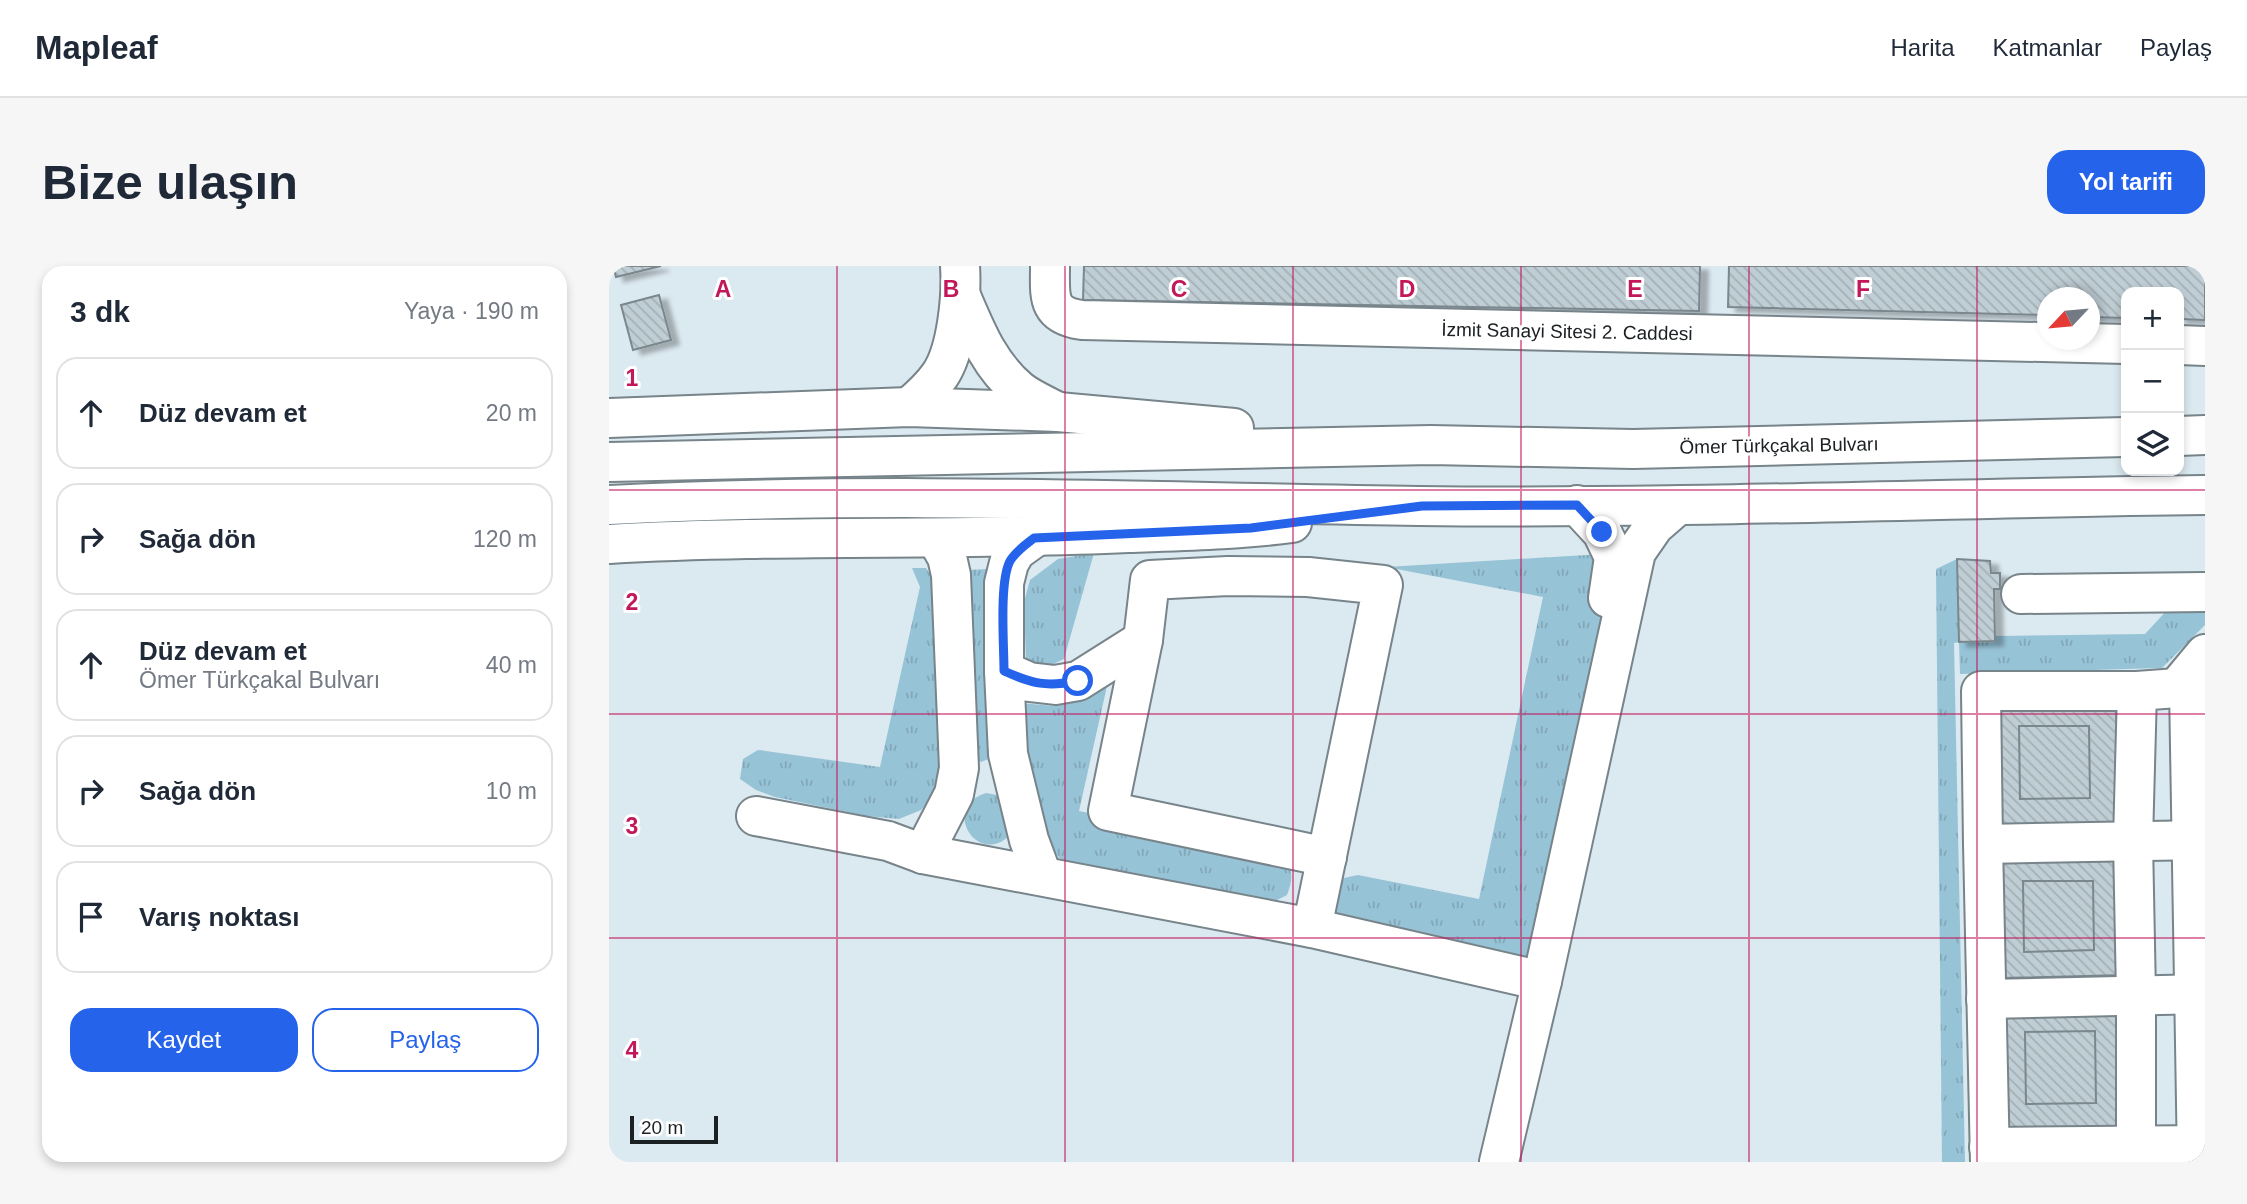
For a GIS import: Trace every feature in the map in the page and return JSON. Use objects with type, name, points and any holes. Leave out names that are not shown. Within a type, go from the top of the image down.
[{"type":"main road","name":"İzmit Sanayi Sitesi 2. Caddesi","points":[[1050,266],[1052,305],[1058,313],[1081,320],[2121,344]]},
{"type":"main road","points":[[909,407],[929,390],[942,372],[951,346],[961,281]]},
{"type":"main road","points":[[961,281],[984,348],[1000,373],[1021,392],[1058,412]]},
{"type":"main road","points":[[2184,345],[2205,346]]},
{"type":"main road","points":[[609,418],[909,407],[1058,412],[1431,445]]},
{"type":"main road","points":[[2184,436],[2205,435]]},
{"type":"main road","name":"Ömer Türkçakal Bulvarı","points":[[1431,445],[1633,449],[2121,437]]},
{"type":"main road","points":[[609,462],[1431,445]]},
{"type":"main road","points":[[609,505],[686,501],[1063,498],[1422,506],[1677,506],[2205,495]]},
{"type":"main road","points":[[1925,501],[1993,514],[2205,512]]},
{"type":"main road","points":[[1499,1162],[1605,619],[1614,557],[1602,532],[1577,505]]},
{"type":"main road","points":[[619,547],[878,537],[1034,538],[1251,528],[1422,506]]},
{"type":"main road","points":[[1533,979],[1636,552],[1654,526],[1677,506]]},
{"type":"main road","points":[[923,854],[945,814],[959,768],[951,575],[947,557],[936,538]]},
{"type":"main road","points":[[1034,538],[1016,551],[1009,563],[1004,583],[1004,671],[1007,754],[1029,840],[1042,875]]},
{"type":"main road","points":[[1312,928],[1327,857],[1383,585],[1308,577],[1228,576],[1150,580],[1143,640],[1108,811],[1327,857]]},
{"type":"main road","points":[[2021,594],[2205,592]]},
{"type":"main road","points":[[1004,671],[1029,682],[1055,685],[1078,681],[1143,640]]},
{"type":"main road","points":[[2194,679],[2199,840],[2200,1150],[2136,1154],[1989,1155],[1981,691],[2137,691],[2194,679]]},
{"type":"main road","points":[[2136,1154],[2133,841],[2137,691]]},
{"type":"main road","points":[[956,785],[974,778],[987,778],[1000,780],[1017,790]]},
{"type":"main road","points":[[756,816],[888,841],[923,854],[1312,928],[1533,979]]},
{"type":"main road","points":[[1983,844],[2199,840]]},
{"type":"main road","points":[[1986,999],[2200,994]]},
{"type":"green space","points":[[1636,552],[1545,963],[1344,922],[1334,910],[1332,892],[1344,878],[1358,875],[1479,899],[1543,597],[1386,567]]},
{"type":"green space","points":[[1094,553],[1064,659],[1051,665],[1026,661],[1024,602],[1030,580],[1058,559]]},
{"type":"green space","points":[[1957,559],[1959,641],[1995,636],[2145,634],[2170,607],[2205,608],[2205,625],[2162,668],[1960,674],[1959,642],[1954,643],[1965,1162],[1942,1162],[1936,569]]},
{"type":"green space","points":[[912,568],[926,568],[936,584],[943,768],[937,790],[921,810],[899,819],[866,816],[775,797],[756,790],[740,779],[743,759],[758,750],[880,767],[920,587]]},
{"type":"green space","points":[[987,569],[991,758],[981,762],[972,756],[968,570]]},
{"type":"green space","points":[[1109,677],[1079,811],[1280,853],[1291,873],[1287,895],[1273,902],[1077,865],[1059,858],[1036,818],[1020,703],[1054,706],[1078,702]]},
{"type":"green space","points":[[986,793],[1003,796],[1012,833],[999,843],[977,841],[965,822],[966,811],[972,801]]},
{"type":"building","points":[[613,266],[661,266],[616,277]]},
{"type":"building","points":[[1084,266],[1700,266],[1699,311],[1083,300]]},
{"type":"building","points":[[1729,266],[2205,266],[2205,320],[2184,319],[2184,287],[2121,287],[2121,318],[2100,317],[2100,287],[2037,287],[2037,315],[1728,307]]},
{"type":"building","points":[[659,295],[671,340],[633,350],[621,305]]},
{"type":"building","points":[[1957,559],[1990,561],[1991,573],[2000,573],[2000,589],[1994,589],[1995,641],[1959,642]]},
{"type":"building","points":[[2116,704],[2119,823],[1997,825],[1995,706]]},
{"type":"building","points":[[2019,726],[2089,726],[2090,798],[2020,799]]},
{"type":"building","points":[[2122,854],[2126,975],[2002,978],[1999,856]]},
{"type":"building","points":[[2023,881],[2093,881],[2094,950],[2024,952]]},
{"type":"building","points":[[2123,1008],[2125,1128],[2003,1130],[2001,1010]]},
{"type":"building","points":[[2095,1031],[2096,1103],[2026,1104],[2025,1032]]},
{"type":"route","points":[[1078,681],[1055,685],[1029,682],[1004,671],[1004,583],[1009,563],[1016,551],[1034,538],[1251,528],[1422,506],[1577,505],[1602,532]]}]
